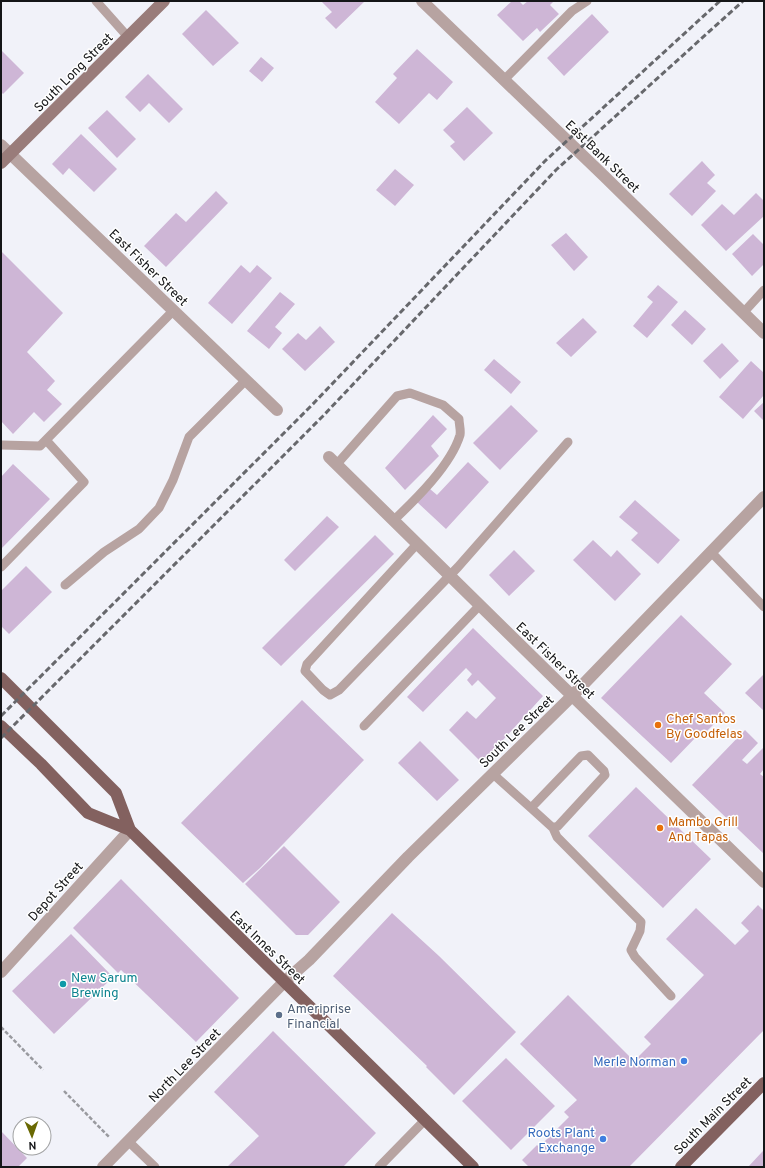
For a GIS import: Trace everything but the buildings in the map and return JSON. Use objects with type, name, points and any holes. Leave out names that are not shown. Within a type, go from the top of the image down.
[{"type":"main road","name":"South Long Street","points":[[1,163],[164,1]]},
{"type":"main road","name":"East Innes Street","points":[[2,679],[116,793],[130,830]]},
{"type":"main road","name":"East Innes Street","points":[[1,726],[41,764],[88,813],[130,830],[473,1167]]},
{"type":"main road","name":"South Main Street","points":[[681,1167],[764,1082]]},
{"type":"street","name":"East Bank Street","points":[[422,1],[604,176],[764,333]]},
{"type":"street","name":"East Fisher Street","points":[[1,145],[277,410]]},
{"type":"street","name":"East Fisher Street","points":[[333,460],[572,696],[764,882]]},
{"type":"street","name":"South Lee Street","points":[[284,982],[309,960],[408,857],[572,696],[764,497]]},
{"type":"street","name":"Depot Street","points":[[3,966],[130,830]]},
{"type":"street","name":"North Lee Street","points":[[102,1167],[284,982]]},
{"type":"lane","points":[[96,1],[128,37]]},
{"type":"lane","points":[[504,80],[572,11],[587,1]]},
{"type":"lane","points":[[744,312],[764,290]]},
{"type":"lane","points":[[1,445],[40,446],[173,311]]},
{"type":"lane","points":[[65,585],[104,552],[139,529],[159,508],[173,480],[189,437],[246,380]]},
{"type":"lane","points":[[333,460],[397,396],[410,393],[442,405],[458,419],[460,434],[447,462],[394,520]]},
{"type":"lane","points":[[1,567],[84,482],[46,440]]},
{"type":"lane","points":[[417,544],[307,664],[305,671],[323,690],[330,695],[339,690],[450,576],[568,442]]},
{"type":"lane","points":[[711,552],[764,607]]},
{"type":"lane","points":[[364,726],[480,605]]},
{"type":"lane","points":[[531,808],[581,756],[588,756],[604,771],[605,776],[558,826],[553,828]]},
{"type":"lane","points":[[493,774],[553,828],[557,837],[641,922],[640,931],[630,950],[671,996]]},
{"type":"lane","points":[[379,1167],[425,1120]]},
{"type":"lane","points":[[128,1141],[155,1167]]},
{"type":"path","points":[[1,1027],[43,1070]]},
{"type":"path","points":[[64,1091],[111,1138]]},
{"type":"railway","points":[[1,716],[312,405],[546,160],[720,1]]},
{"type":"railway","points":[[1,738],[323,416],[556,170],[743,1]]},
{"type":"place","name":"Chef Santos By Goodfelas","points":[[658,725]]},
{"type":"place","name":"Mambo Grill And Tapas","points":[[660,828]]},
{"type":"place","name":"New Sarum Brewing","points":[[63,984]]},
{"type":"place","name":"Ameriprise Financial","points":[[279,1015]]},
{"type":"place","name":"Merle Norman","points":[[684,1061]]},
{"type":"place","name":"Roots Plant Exchange","points":[[603,1139]]}]
